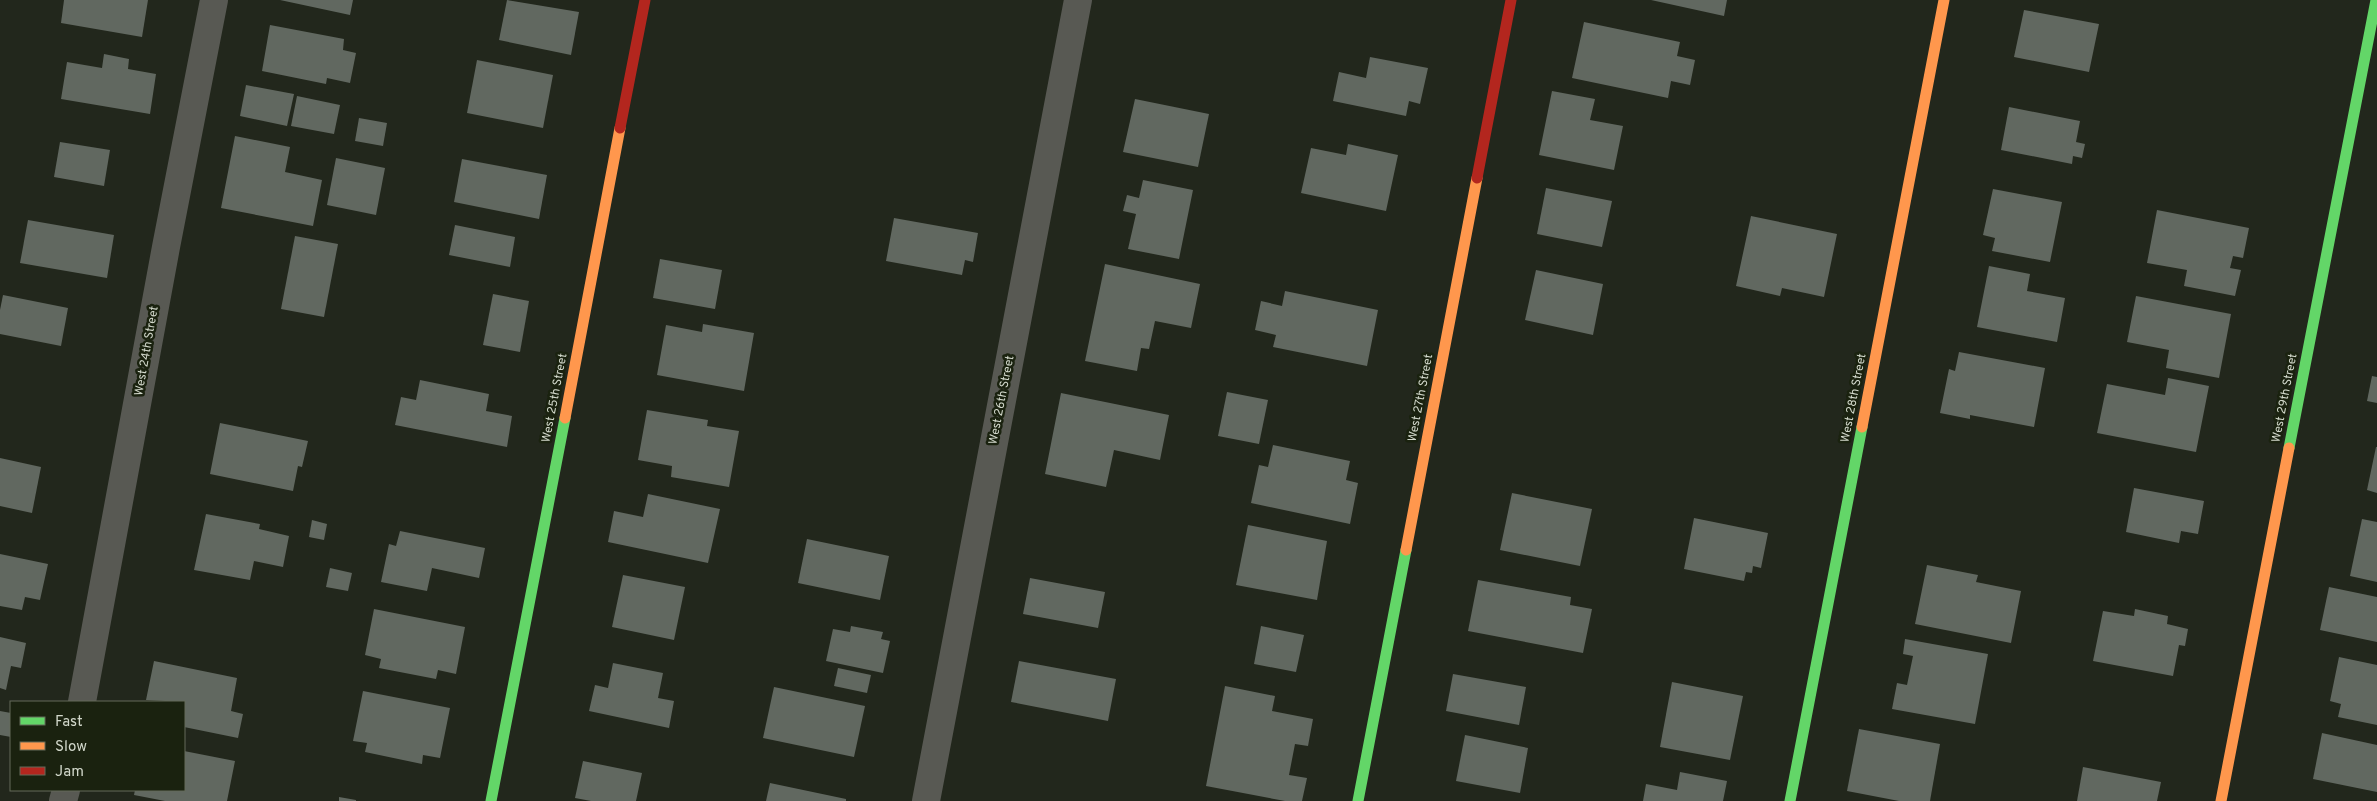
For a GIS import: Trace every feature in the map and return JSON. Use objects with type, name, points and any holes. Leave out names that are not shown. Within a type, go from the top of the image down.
[{"type":"street","name":"West 24th Street","points":[[82,701],[166,247],[214,0]]},
{"type":"street","name":"West 25th Street","points":[[491,801],[645,0]]},
{"type":"street","name":"West 26th Street","points":[[926,801],[1078,0]]},
{"type":"street","name":"West 27th Street","points":[[1358,801],[1511,0]]},
{"type":"street","name":"West 28th Street","points":[[1790,801],[1944,0]]},
{"type":"street","name":"West 29th Street","points":[[2221,801],[2376,0]]},
{"type":"building","points":[[64,0],[148,0],[142,37],[61,23]]},
{"type":"building","points":[[280,0],[353,0],[350,15]]},
{"type":"building","points":[[507,0],[579,12],[571,55],[499,40]]},
{"type":"building","points":[[1651,0],[1727,0],[1724,16]]},
{"type":"building","points":[[2024,10],[2099,24],[2089,72],[2014,57]]},
{"type":"building","points":[[1584,22],[1680,42],[1677,56],[1695,60],[1690,85],[1671,81],[1668,98],[1572,78]]},
{"type":"building","points":[[270,25],[344,39],[343,50],[356,53],[350,83],[327,78],[326,84],[262,71]]},
{"type":"building","points":[[104,54],[129,59],[128,69],[156,74],[150,114],[61,99],[67,62],[102,68]]},
{"type":"building","points":[[1370,57],[1428,68],[1420,104],[1409,101],[1406,116],[1333,101],[1339,72],[1366,78]]},
{"type":"building","points":[[477,60],[553,75],[543,128],[467,113]]},
{"type":"building","points":[[246,85],[294,94],[287,126],[240,116]]},
{"type":"building","points":[[1552,91],[1595,99],[1590,120],[1623,126],[1614,170],[1539,155]]},
{"type":"building","points":[[297,96],[340,105],[334,134],[291,126]]},
{"type":"building","points":[[1135,99],[1209,114],[1198,167],[1123,152]]},
{"type":"building","points":[[2009,107],[2080,121],[2076,142],[2085,144],[2082,158],[2073,156],[2072,164],[2001,150]]},
{"type":"building","points":[[359,118],[387,123],[383,146],[355,141]]},
{"type":"building","points":[[235,136],[290,147],[285,172],[322,180],[313,226],[221,208]]},
{"type":"building","points":[[60,142],[110,150],[104,186],[54,177]]},
{"type":"building","points":[[1348,144],[1398,155],[1386,211],[1301,193],[1311,148],[1346,155]]},
{"type":"building","points":[[336,158],[385,168],[376,215],[327,205]]},
{"type":"building","points":[[462,159],[547,175],[539,219],[454,202]]},
{"type":"building","points":[[1143,180],[1193,190],[1179,259],[1128,249],[1136,214],[1123,211],[1127,195],[1139,198]]},
{"type":"building","points":[[1546,188],[1612,201],[1602,247],[1537,234]]},
{"type":"building","points":[[1993,189],[2062,202],[2050,262],[1992,251],[1995,238],[1983,235]]},
{"type":"building","points":[[2157,210],[2249,228],[2243,258],[2233,256],[2230,268],[2241,270],[2235,296],[2184,286],[2187,270],[2147,263]]},
{"type":"building","points":[[1751,216],[1837,234],[1824,297],[1782,288],[1780,296],[1736,286]]},
{"type":"building","points":[[894,218],[978,233],[973,262],[965,260],[962,275],[886,261]]},
{"type":"building","points":[[28,220],[114,235],[107,278],[20,263]]},
{"type":"building","points":[[455,225],[515,237],[510,267],[449,255]]},
{"type":"building","points":[[295,236],[338,244],[324,317],[281,309]]},
{"type":"building","points":[[660,259],[722,270],[715,309],[653,298]]},
{"type":"building","points":[[1105,264],[1200,284],[1191,328],[1155,321],[1149,349],[1141,348],[1137,371],[1085,361]]},
{"type":"building","points":[[1989,266],[2030,274],[2027,291],[2065,298],[2057,342],[1977,327]]},
{"type":"building","points":[[1536,270],[1603,284],[1593,335],[1525,320]]},
{"type":"building","points":[[1285,291],[1378,310],[1367,366],[1273,347],[1276,335],[1255,330],[1261,301],[1282,306]]},
{"type":"building","points":[[493,294],[529,301],[520,352],[483,345]]},
{"type":"building","points":[[3,295],[68,308],[61,346],[0,334],[0,310]]},
{"type":"building","points":[[2136,296],[2231,314],[2219,378],[2166,368],[2169,350],[2127,342]]},
{"type":"building","points":[[703,324],[754,333],[744,391],[657,375],[666,325],[702,332]]},
{"type":"building","points":[[1959,352],[2045,368],[2034,427],[1970,415],[1970,419],[1940,413],[1949,369],[1955,371]]},
{"type":"building","points":[[2372,376],[2377,377],[2377,403],[2367,401]]},
{"type":"building","points":[[2168,378],[2209,386],[2196,452],[2097,433],[2107,384],[2165,395]]},
{"type":"building","points":[[420,380],[489,394],[486,411],[512,416],[507,447],[395,425],[401,397],[416,400]]},
{"type":"building","points":[[1227,392],[1268,400],[1259,444],[1218,436]]},
{"type":"building","points":[[1061,393],[1169,415],[1160,460],[1114,450],[1106,487],[1045,474]]},
{"type":"building","points":[[647,410],[708,420],[707,426],[739,431],[729,487],[671,477],[672,466],[638,460]]},
{"type":"building","points":[[220,423],[308,441],[302,467],[298,466],[293,491],[210,474]]},
{"type":"building","points":[[1273,445],[1350,461],[1346,480],[1358,483],[1350,524],[1251,503],[1259,465],[1268,467]]},
{"type":"building","points":[[2377,447],[2377,493],[2367,490]]},
{"type":"building","points":[[0,458],[41,467],[32,513],[0,506]]},
{"type":"building","points":[[2134,488],[2204,501],[2198,534],[2181,531],[2179,543],[2126,532]]},
{"type":"building","points":[[1512,493],[1592,509],[1580,566],[1500,550]]},
{"type":"building","points":[[648,494],[720,509],[708,563],[608,542],[614,511],[643,517]]},
{"type":"building","points":[[206,514],[260,524],[259,529],[289,536],[283,567],[254,561],[250,580],[194,570]]},
{"type":"building","points":[[1694,518],[1768,533],[1761,568],[1753,566],[1752,573],[1746,572],[1744,581],[1684,569]]},
{"type":"building","points":[[2362,519],[2377,522],[2377,582],[2350,576]]},
{"type":"building","points":[[312,520],[327,524],[324,540],[309,537]]},
{"type":"building","points":[[1248,525],[1327,541],[1317,600],[1236,585]]},
{"type":"building","points":[[400,531],[485,548],[479,578],[432,568],[427,591],[381,582],[389,544],[396,546]]},
{"type":"building","points":[[807,539],[889,556],[880,600],[798,583]]},
{"type":"building","points":[[0,554],[48,564],[40,600],[25,597],[22,610],[0,606]]},
{"type":"building","points":[[1927,565],[1978,575],[1976,582],[2021,591],[2011,643],[1915,624]]},
{"type":"building","points":[[330,568],[352,573],[348,591],[326,587]]},
{"type":"building","points":[[623,575],[685,587],[674,640],[612,627]]},
{"type":"building","points":[[1030,578],[1105,592],[1098,628],[1023,614]]},
{"type":"building","points":[[1478,580],[1571,597],[1570,605],[1592,609],[1583,653],[1468,631]]},
{"type":"building","points":[[2329,587],[2377,597],[2377,642],[2320,630]]},
{"type":"building","points":[[374,609],[465,627],[456,674],[438,670],[436,679],[379,668],[381,659],[365,655]]},
{"type":"building","points":[[2135,609],[2168,616],[2167,624],[2188,629],[2185,646],[2179,645],[2173,676],[2093,661],[2103,611],[2134,616]]},
{"type":"building","points":[[851,626],[883,632],[881,639],[890,641],[883,673],[826,661],[833,629],[850,632]]},
{"type":"building","points":[[1261,626],[1304,635],[1296,672],[1254,664]]},
{"type":"building","points":[[0,637],[26,643],[21,668],[11,666],[6,690],[0,688]]},
{"type":"building","points":[[1905,639],[1988,654],[1975,724],[1892,709],[1897,683],[1907,685],[1913,656],[1903,654]]},
{"type":"building","points":[[2339,657],[2377,665],[2377,725],[2338,717],[2341,704],[2330,701]]},
{"type":"building","points":[[154,661],[237,678],[231,711],[243,714],[238,738],[185,727],[185,701],[146,700]]},
{"type":"building","points":[[1019,661],[1116,679],[1108,721],[1011,702]]},
{"type":"building","points":[[613,663],[663,673],[658,698],[674,701],[669,728],[589,711],[595,685],[608,688]]},
{"type":"building","points":[[838,668],[871,675],[867,693],[834,686]]},
{"type":"building","points":[[1453,674],[1526,687],[1519,725],[1446,711]]},
{"type":"building","points":[[1672,682],[1743,696],[1730,760],[1660,747]]},
{"type":"building","points":[[1225,686],[1275,696],[1272,711],[1313,719],[1308,746],[1295,744],[1289,775],[1307,778],[1302,801],[1285,801],[1206,786]]},
{"type":"building","points":[[774,687],[865,706],[854,757],[763,738]]},
{"type":"building","points":[[363,691],[450,708],[440,758],[423,755],[422,764],[365,752],[367,743],[353,741]]},
{"type":"building","points":[[0,711],[10,713],[10,737],[0,735]]},
{"type":"building","points":[[1859,729],[1940,744],[1930,801],[1899,801],[1847,791]]},
{"type":"building","points":[[2322,733],[2377,745],[2377,792],[2313,779]]},
{"type":"building","points":[[1465,735],[1528,748],[1520,793],[1456,781]]},
{"type":"building","points":[[185,751],[235,761],[227,801],[165,801],[134,795],[135,791],[185,791]]},
{"type":"building","points":[[583,761],[642,773],[636,801],[591,801],[575,798]]},
{"type":"building","points":[[2083,767],[2161,782],[2157,801],[2077,801]]},
{"type":"building","points":[[1680,772],[1727,781],[1723,801],[1643,801],[1646,784],[1677,790]]},
{"type":"building","points":[[770,783],[846,799],[846,801],[766,801]]},
{"type":"building","points":[[339,797],[356,800],[356,801],[339,801]]},
{"type":"traffic: fast","points":[[2289,448],[2376,0]]},
{"type":"traffic: fast","points":[[491,801],[565,418]]},
{"type":"traffic: fast","points":[[1790,801],[1862,427]]},
{"type":"traffic: fast","points":[[1358,801],[1406,550]]},
{"type":"traffic: slow","points":[[1862,427],[1944,0]]},
{"type":"traffic: slow","points":[[565,418],[620,128]]},
{"type":"traffic: slow","points":[[1406,550],[1477,178]]},
{"type":"traffic: slow","points":[[2221,801],[2289,448]]},
{"type":"traffic: jam","points":[[620,128],[645,0]]},
{"type":"traffic: jam","points":[[1477,178],[1511,0]]}]
